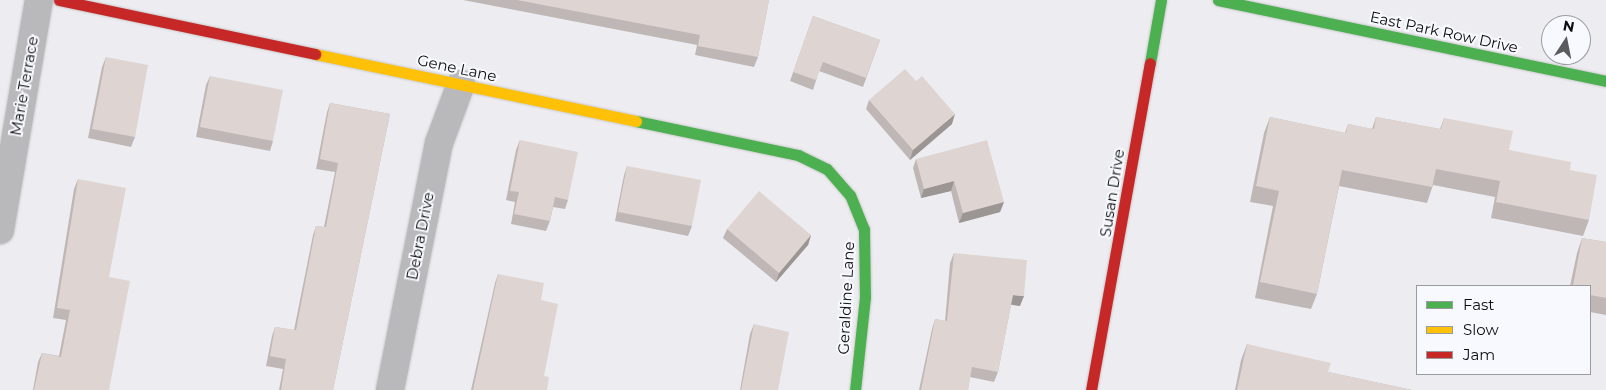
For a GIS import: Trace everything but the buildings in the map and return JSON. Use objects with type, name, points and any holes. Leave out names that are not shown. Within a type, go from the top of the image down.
[{"type":"street","name":"Marie Terrace","points":[[0,230],[39,0]]},
{"type":"street","name":"Gene Lane","points":[[59,0],[798,155],[827,169],[840,184]]},
{"type":"street","name":"Susan Drive","points":[[1091,390],[1161,0]]},
{"type":"street","name":"East Park Row Drive","points":[[1218,0],[1606,81]]},
{"type":"street","name":"Debra Drive","points":[[390,390],[439,143],[461,84]]},
{"type":"street","name":"Geraldine Lane","points":[[840,184],[850,195],[864,229],[864,297],[856,390]]},
{"type":"traffic: fast","points":[[1150,63],[1161,0]]},
{"type":"traffic: fast","points":[[1218,0],[1606,81]]},
{"type":"traffic: fast","points":[[636,121],[798,155],[827,169],[850,195],[864,229],[865,297],[855,390]]},
{"type":"traffic: slow","points":[[315,54],[636,121]]},
{"type":"traffic: jam","points":[[59,0],[315,54]]},
{"type":"traffic: jam","points":[[1091,390],[1150,63]]}]
